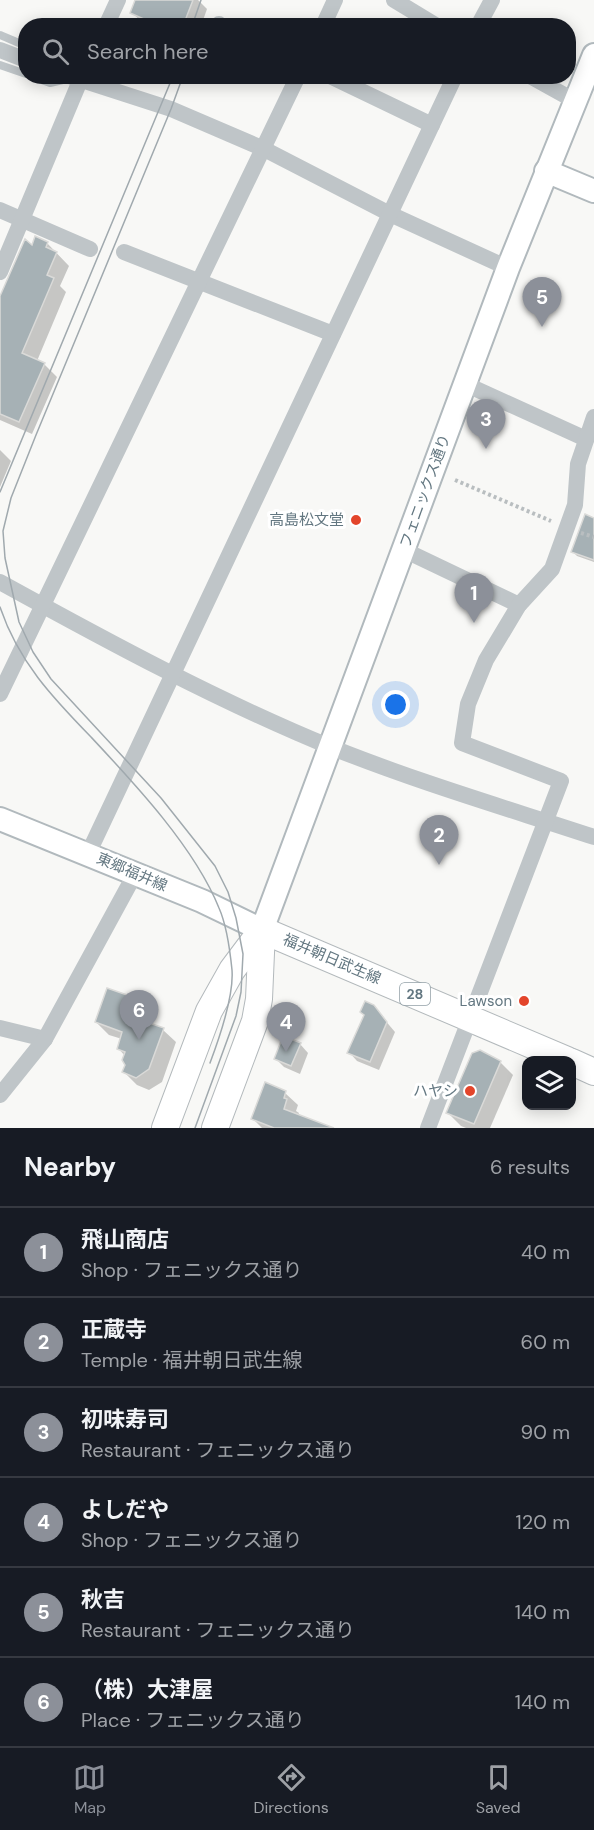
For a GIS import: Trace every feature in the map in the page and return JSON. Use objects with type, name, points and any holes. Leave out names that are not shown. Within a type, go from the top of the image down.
[{"type":"main road","name":"フェニックス通り","points":[[165,1128],[209,1011],[232,970],[262,930],[508,268],[594,55]]},
{"type":"main road","points":[[546,171],[594,191]]},
{"type":"main road","name":"東郷福井線","points":[[0,819],[202,901],[262,930]]},
{"type":"main road","name":"フェニックス通り","points":[[215,1128],[255,1021],[259,999],[262,930]]},
{"type":"main road","name":"福井朝日武生線","points":[[262,930],[558,1056]]},
{"type":"main road","points":[[576,1064],[594,1072]]},
{"type":"street","points":[[110,18],[118,0]]},
{"type":"street","points":[[327,18],[335,0]]},
{"type":"street","points":[[394,0],[424,18]]},
{"type":"street","points":[[482,18],[492,0]]},
{"type":"street","points":[[0,50],[18,57]]},
{"type":"street","points":[[544,84],[575,101],[594,81]]},
{"type":"street","points":[[0,272],[22,221],[72,84]]},
{"type":"street","points":[[96,84],[171,109],[264,149],[390,214],[508,268]]},
{"type":"street","points":[[0,694],[294,84]]},
{"type":"street","points":[[347,84],[432,125]]},
{"type":"street","points":[[88,854],[451,84]]},
{"type":"street","points":[[0,210],[90,249]]},
{"type":"street","points":[[124,252],[333,334]]},
{"type":"street","points":[[465,384],[586,439]]},
{"type":"street","points":[[428,1128],[561,781],[462,743],[468,704],[486,660],[519,605],[552,568],[575,505],[578,464],[594,417]]},
{"type":"street","points":[[404,550],[519,605]]},
{"type":"street","points":[[0,582],[171,675],[331,747],[446,790],[594,837]]},
{"type":"street","points":[[0,1095],[45,1039],[135,874]]},
{"type":"street","points":[[0,1028],[45,1039]]},
{"type":"lane","points":[[0,35],[18,43]]},
{"type":"lane","points":[[0,65],[18,71]]},
{"type":"path","points":[[454,480],[561,525]]},
{"type":"building","points":[[135,0],[193,0],[186,18],[141,18],[130,13]]},
{"type":"building","points":[[35,236],[48,242],[46,247],[57,252],[47,275],[54,278],[22,353],[45,363],[19,422],[0,414],[0,296],[25,239],[32,245]]},
{"type":"building","points":[[585,514],[594,518],[594,560],[571,552]]},
{"type":"building","points":[[107,988],[130,996],[123,1014],[164,1028],[149,1069],[136,1078],[122,1072],[125,1065],[122,1060],[125,1052],[117,1049],[122,1032],[95,1022]]},
{"type":"building","points":[[365,1001],[374,1005],[387,1022],[370,1062],[347,1053],[364,1015],[360,1012]]},
{"type":"building","points":[[283,1036],[301,1043],[291,1066],[274,1059]]},
{"type":"building","points":[[480,1050],[501,1061],[474,1124],[446,1113],[472,1053]]},
{"type":"building","points":[[265,1082],[286,1091],[284,1098],[287,1099],[284,1109],[334,1128],[274,1128],[251,1119]]},
{"type":"tram line","points":[[195,18],[201,0]]},
{"type":"tram line","points":[[0,492],[170,84]]},
{"type":"tram line","points":[[180,84],[11,498],[3,531],[5,558],[19,622],[33,652],[51,679],[161,798],[215,866],[228,892],[243,954],[241,992],[236,1016],[195,1128]]},
{"type":"tram line","points":[[0,607],[7,626],[26,661],[50,693],[126,775],[180,840],[208,885],[219,908],[228,938],[232,980],[225,1017],[210,1063]]},
{"type":"place","name":"秋吉","points":[[542,327]]},
{"type":"place","name":"初味寿司","points":[[486,449]]},
{"type":"place","name":"高島松文堂","points":[[356,520]]},
{"type":"place","name":"飛山商店","points":[[474,623]]},
{"type":"place","name":"正蔵寺","points":[[439,865]]},
{"type":"place","name":"Lawson","points":[[524,1001]]},
{"type":"place","name":"（株）大津屋","points":[[139,1040]]},
{"type":"place","name":"よしだや","points":[[286,1052]]},
{"type":"place","name":"ハヤシ","points":[[470,1091]]}]
